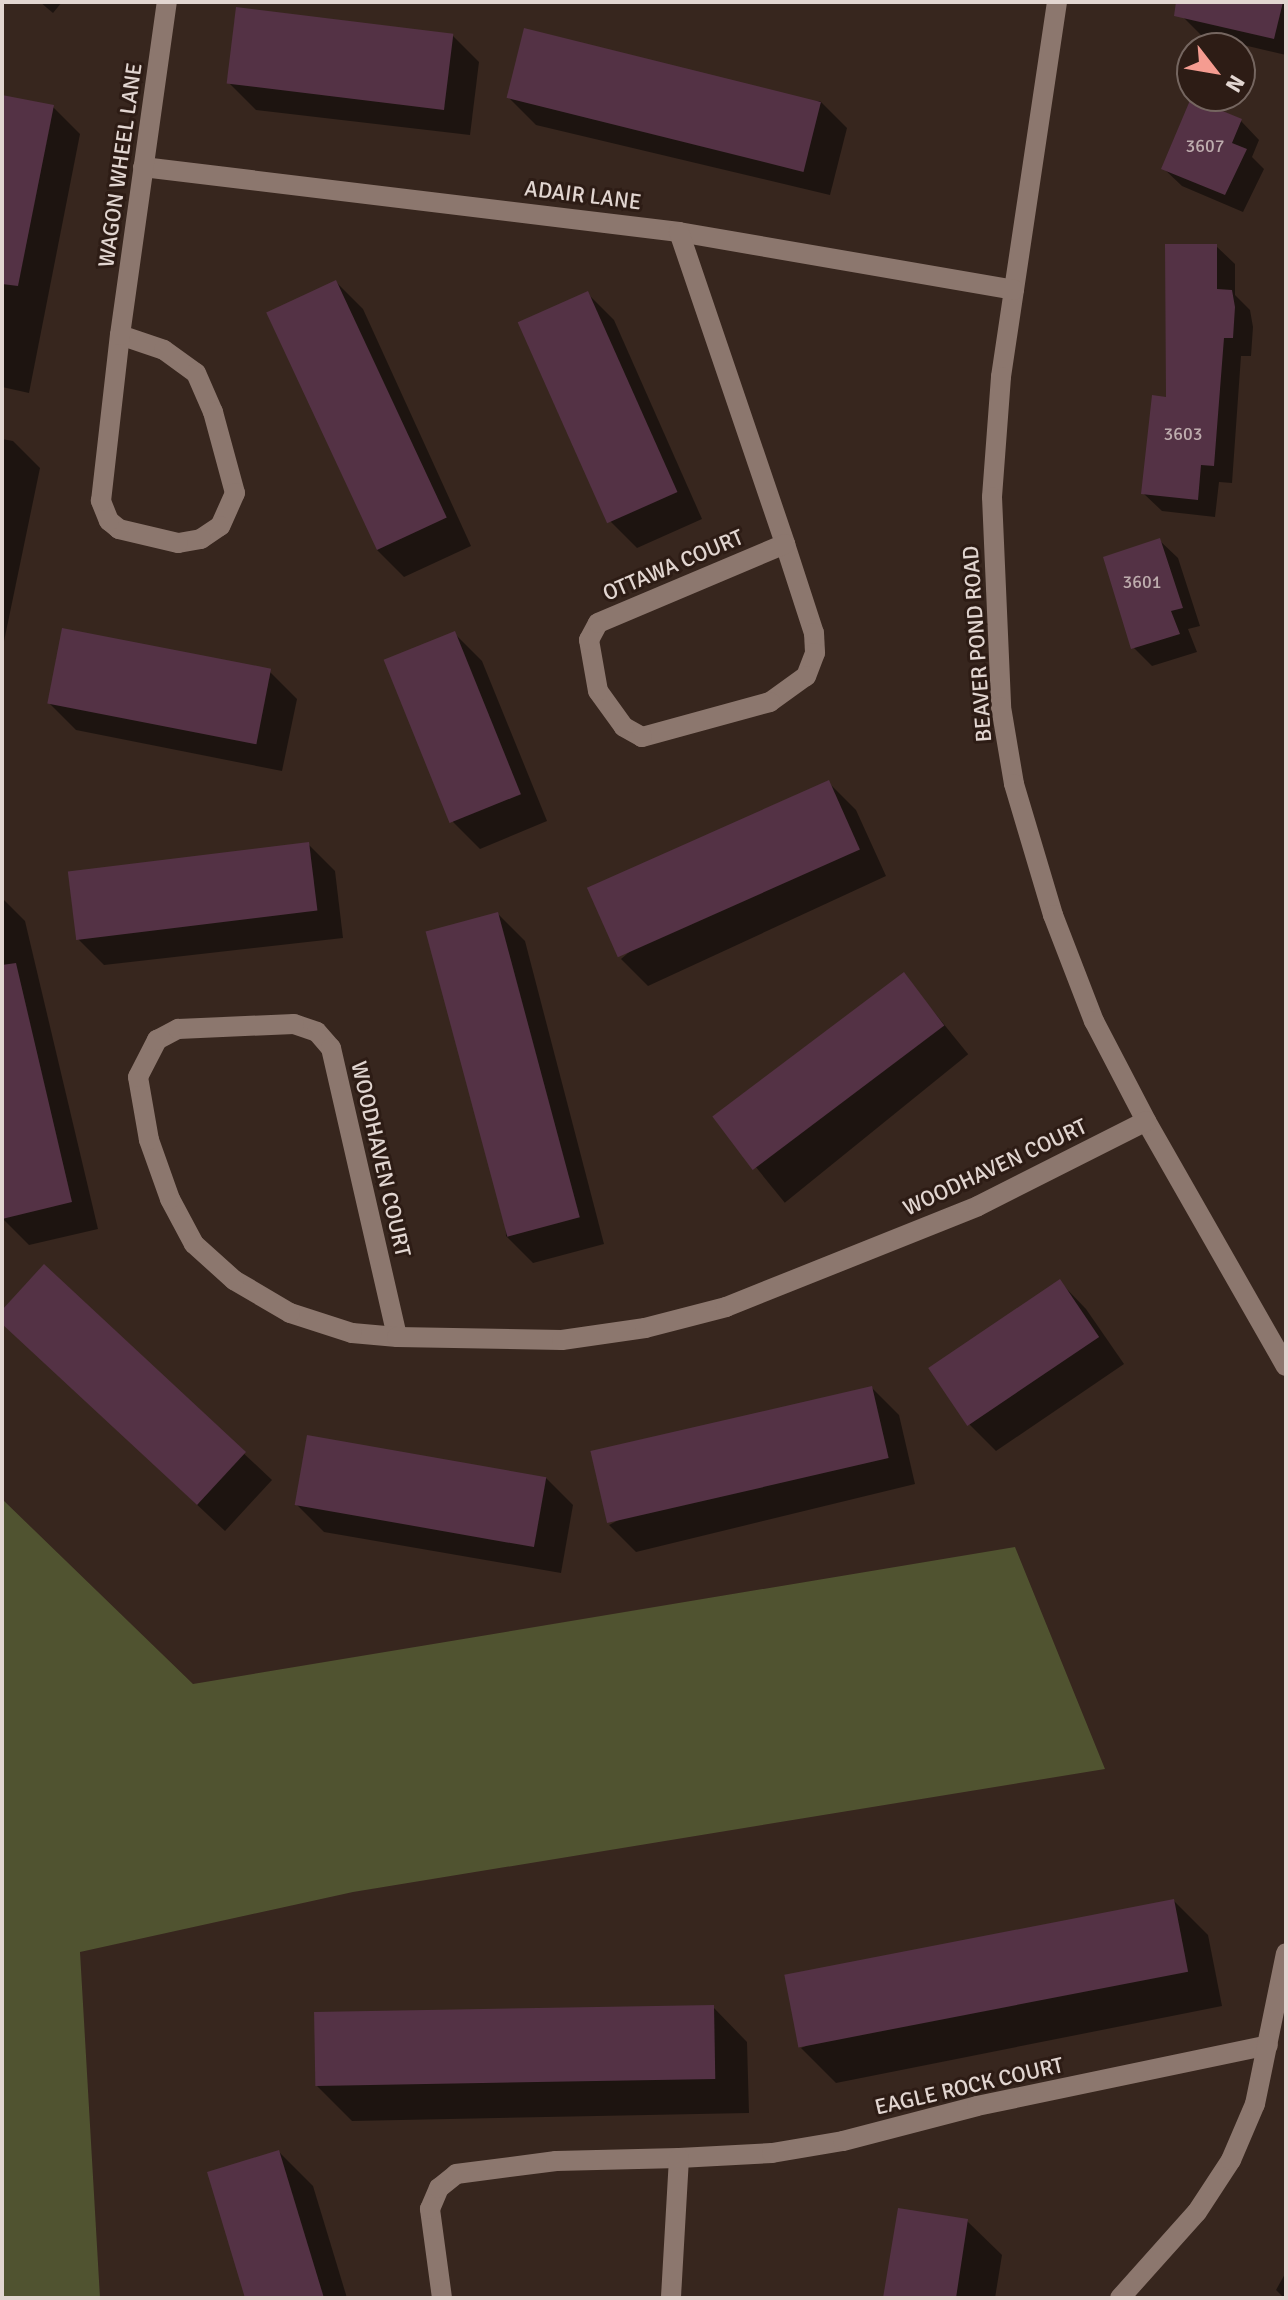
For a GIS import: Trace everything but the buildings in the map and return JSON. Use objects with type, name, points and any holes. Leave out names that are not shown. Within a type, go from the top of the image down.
[{"type":"street","name":"WAGON WHEEL LANE","points":[[120,335],[164,350],[196,373],[213,412],[235,493],[220,526],[201,539],[178,543],[119,529],[109,521],[101,501],[120,335],[167,2]]},
{"type":"street","name":"BEAVER POND ROAD","points":[[1057,2],[1014,290],[992,497],[1001,707],[1014,784],[1053,915],[1094,1021],[1146,1121],[1286,1366]]},
{"type":"street","name":"ADAIR LANE","points":[[143,167],[679,232],[1014,290]]},
{"type":"street","name":"OTTAWA COURT","points":[[679,232],[785,544],[814,633],[815,653],[806,676],[770,702],[642,737],[624,727],[598,691],[589,640],[598,623],[785,544]]},
{"type":"street","name":"WOODHAVEN COURT","points":[[397,1337],[331,1048],[317,1032],[294,1024],[178,1029],[157,1040],[143,1059],[140,1093],[154,1154],[194,1244],[234,1280],[290,1313],[352,1333],[397,1337],[562,1340],[645,1328],[726,1307],[978,1206],[1146,1121]]},
{"type":"street","points":[[1120,2298],[1197,2212],[1231,2160],[1255,2104],[1286,1953]]},
{"type":"street","name":"EAGLE ROCK COURT","points":[[442,2298],[430,2209],[439,2188],[456,2174],[556,2161],[772,2153],[843,2141],[977,2106],[1268,2045]]},
{"type":"street","points":[[671,2298],[679,2158]]},
{"type":"green space","points":[[2,1499],[193,1684],[1015,1547],[1105,1769],[353,1892],[80,1952],[100,2298],[2,2298]]}]
